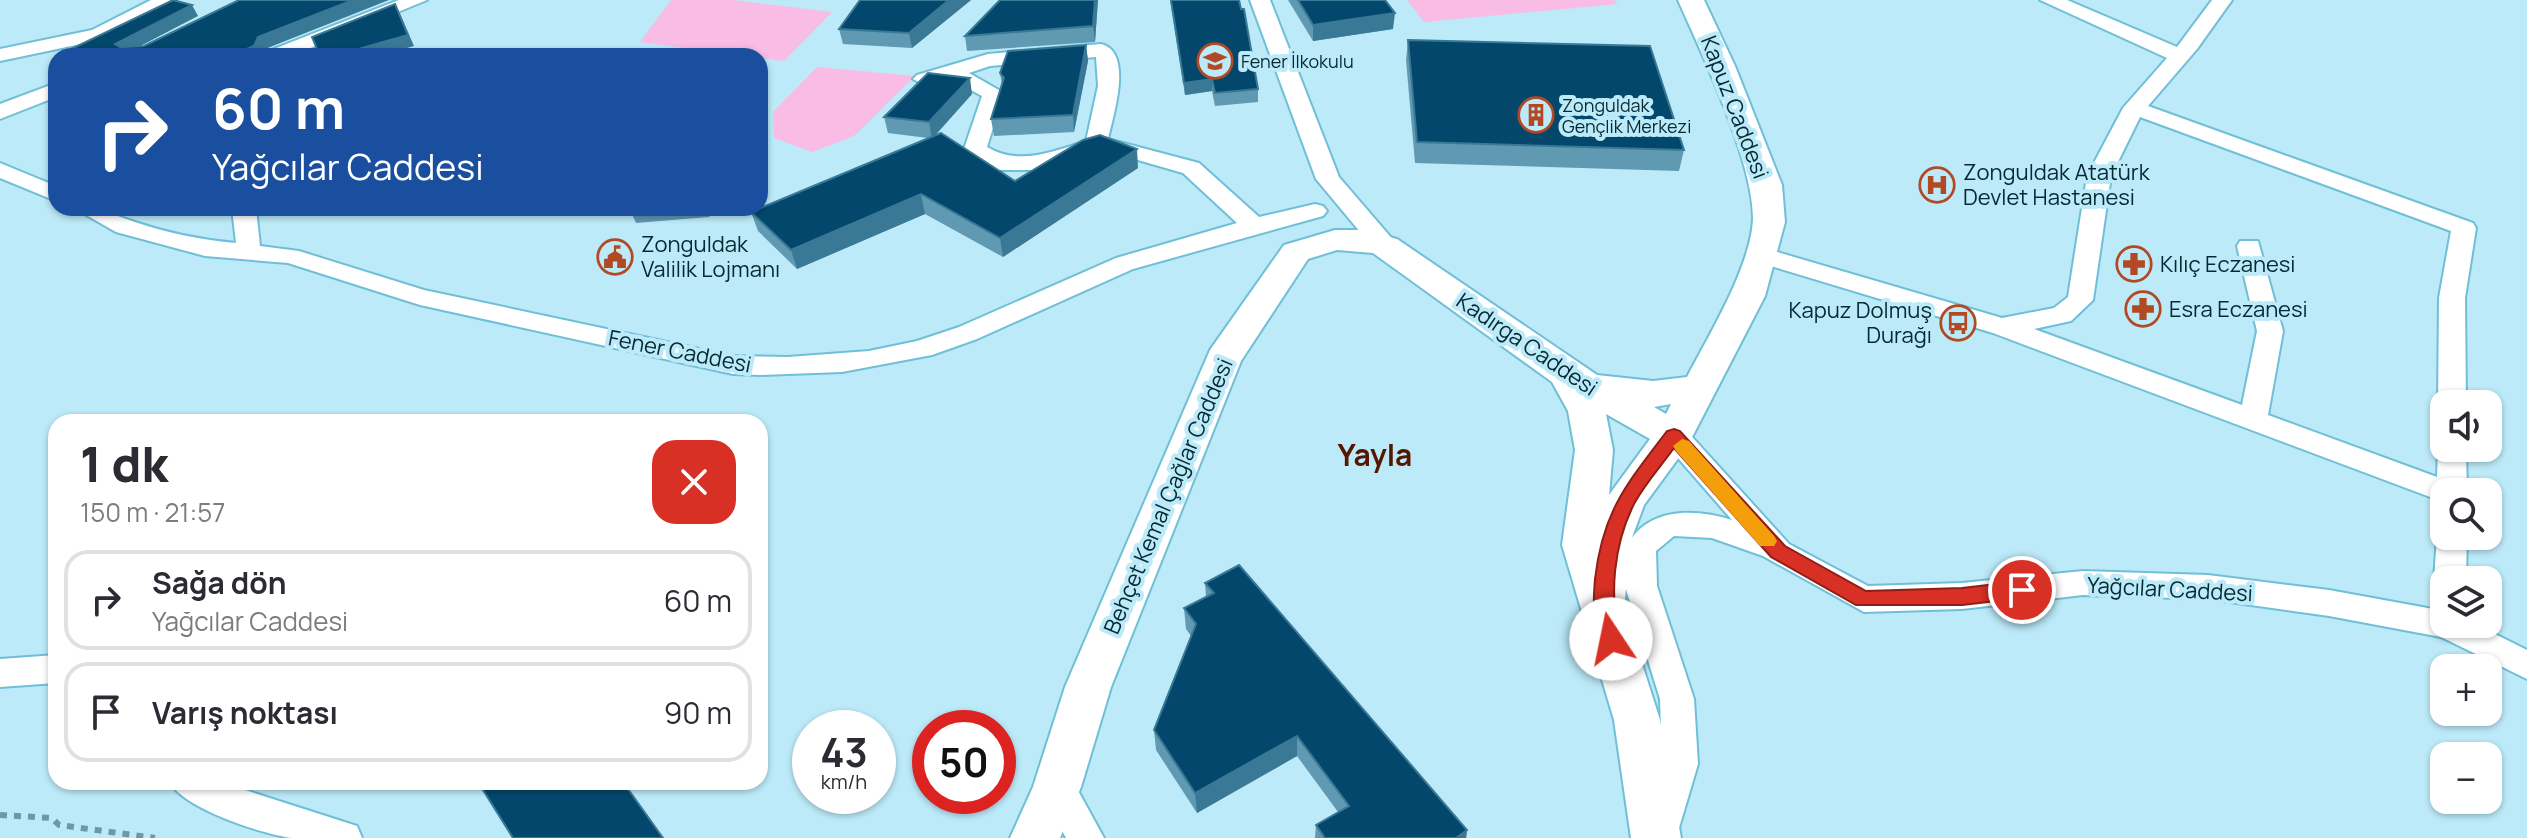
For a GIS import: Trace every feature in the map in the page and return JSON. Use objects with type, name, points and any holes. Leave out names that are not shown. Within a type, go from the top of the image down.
[{"type":"main road","name":"Kapuz Caddesi","points":[[1602,612],[1610,540],[1626,500],[1674,435],[1748,296],[1769,222],[1766,185],[1721,66],[1691,0]]},
{"type":"main road","points":[[1296,252],[1335,240],[1364,240],[1385,246]]},
{"type":"main road","name":"Kadırga Caddesi","points":[[1385,246],[1566,374],[1674,435]]},
{"type":"main road","name":"Behçet Kemal Çağlar Caddesi","points":[[1035,838],[1057,787],[1088,687],[1223,359],[1296,252]]},
{"type":"main road","points":[[1566,374],[1608,388],[1653,394],[1698,388]]},
{"type":"main road","points":[[1566,374],[1587,411],[1594,450],[1583,545],[1637,720],[1657,838]]},
{"type":"street","points":[[0,55],[98,35],[166,0]]},
{"type":"street","points":[[294,48],[417,0]]},
{"type":"street","points":[[1260,0],[1328,179],[1385,246]]},
{"type":"street","points":[[2050,0],[2180,56]]},
{"type":"street","points":[[2002,327],[2062,315],[2080,300],[2099,176],[2134,108],[2180,56],[2222,0]]},
{"type":"street","points":[[924,79],[1001,58],[1101,50],[1107,57],[1109,86],[1096,145]]},
{"type":"street","points":[[951,72],[993,93],[993,105],[977,130],[975,149],[998,163],[1042,163],[1096,145],[1191,168],[1254,226]]},
{"type":"street","points":[[0,112],[48,92]]},
{"type":"street","points":[[2134,108],[2398,201],[2464,228],[2452,298],[2452,390]]},
{"type":"street","points":[[0,170],[48,191]]},
{"type":"street","points":[[1296,252],[1306,238],[1328,179]]},
{"type":"street","name":"Fener Caddesi","points":[[102,216],[125,227],[205,248],[290,256],[420,297],[733,365],[784,367],[893,357],[950,340],[1101,272],[1195,240],[1315,211]]},
{"type":"street","points":[[245,216],[249,254]]},
{"type":"street","points":[[2249,246],[2270,331],[2253,419]]},
{"type":"street","points":[[1760,255],[2002,327],[2430,485]]},
{"type":"street","name":"Yağcılar Caddesi","points":[[1674,435],[1778,552],[1864,599],[1962,596],[2083,583],[2208,587],[2329,603],[2430,621]]},
{"type":"street","points":[[1657,838],[1680,764],[1677,699],[1641,586],[1641,547],[1660,529],[1689,524],[1730,530],[1778,552]]},
{"type":"street","name":"Yağcılar Caddesi","points":[[2474,638],[2527,665]]},
{"type":"street","points":[[0,673],[48,670]]},
{"type":"street","points":[[1057,787],[1086,838]]},
{"type":"street","points":[[202,790],[216,798],[344,838]]},
{"type":"path","points":[[0,815],[52,818],[59,825],[155,838]]},
{"type":"shaded area","points":[[671,0],[734,0],[832,12],[784,61],[768,59],[768,48],[685,48],[640,42]]},
{"type":"shaded area","points":[[1407,0],[1614,0],[1618,4],[1424,22]]},
{"type":"shaded area","points":[[817,67],[915,76],[854,136],[812,152],[774,138],[773,112]]},
{"type":"building","points":[[173,0],[192,5],[115,44],[122,48],[73,48]]},
{"type":"building","points":[[239,0],[353,0],[258,37],[254,46],[249,48],[122,48],[144,46]]},
{"type":"building","points":[[860,0],[949,0],[909,33],[839,29]]},
{"type":"building","points":[[1000,0],[1095,0],[1093,26],[965,36]]},
{"type":"building","name":"Fener İlkokulu","points":[[1171,0],[1239,0],[1241,9],[1244,9],[1258,89],[1215,93],[1212,79],[1184,83]]},
{"type":"building","points":[[1298,0],[1385,0],[1395,13],[1313,25]]},
{"type":"building","points":[[395,4],[408,35],[362,48],[317,48],[312,37]]},
{"type":"building","name":"Zonguldak Gençlik Merkezi","points":[[1408,40],[1650,46],[1684,150],[1417,142]]},
{"type":"building","points":[[1086,45],[1073,115],[991,119],[1004,78],[1000,73],[1008,51]]},
{"type":"building","points":[[928,73],[970,78],[929,122],[884,117]]},
{"type":"building","points":[[941,133],[1015,181],[1083,140],[1100,135],[1137,149],[1000,238],[921,194],[791,250],[755,216],[768,216],[768,205]]},
{"type":"building","points":[[1239,565],[1467,830],[1456,838],[1325,838],[1316,825],[1349,806],[1297,736],[1195,793],[1154,730],[1196,624],[1184,608],[1214,593],[1205,583]]},
{"type":"building","points":[[483,790],[629,790],[663,838],[513,838]]},
{"type":"slow traffic","points":[[1682,446],[1767,541]]},
{"type":"place","name":"Fener İlkokulu","points":[[1215,61]]},
{"type":"place","name":"Zonguldak Gençlik Merkezi","points":[[1536,115]]},
{"type":"place","name":"Zonguldak Atatürk Devlet Hastanesi","points":[[1937,185]]},
{"type":"place","name":"Zonguldak Valilik Lojmanı","points":[[615,257]]},
{"type":"place","name":"Kılıç Eczanesi","points":[[2134,264]]},
{"type":"place","name":"Esra Eczanesi","points":[[2143,309]]},
{"type":"place","name":"Kapuz Dolmuş Durağı","points":[[1958,323]]},
{"type":"district","name":"Yayla","points":[[1375,454]]},
{"type":"route","points":[[1611,639],[1602,612],[1610,540],[1626,500],[1674,435],[1717,487],[1778,552],[1864,599],[1962,596],[2022,590]]}]
